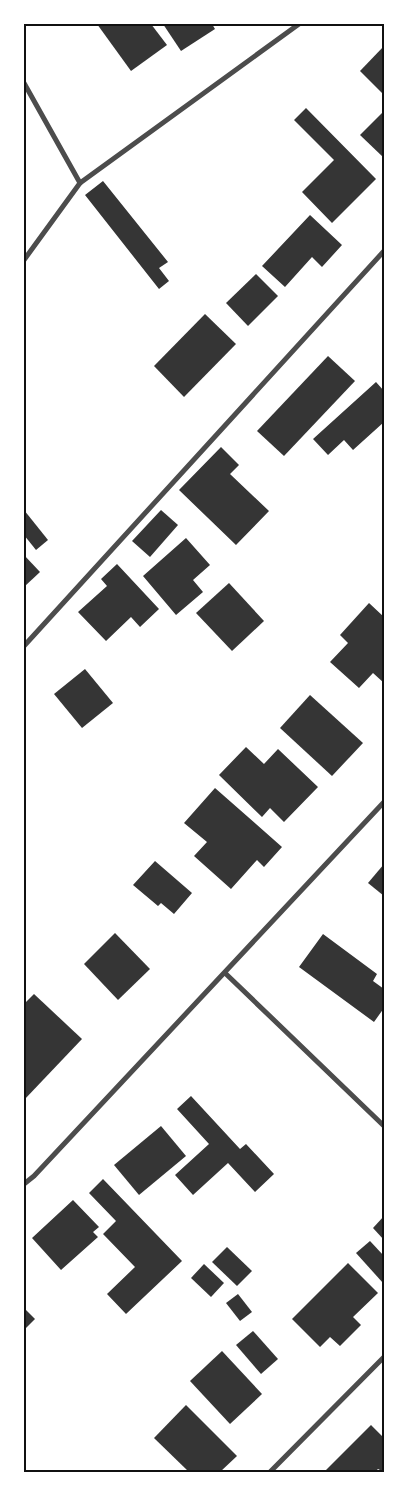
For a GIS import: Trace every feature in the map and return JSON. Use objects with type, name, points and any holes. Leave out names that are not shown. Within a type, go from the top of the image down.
[{"type":"street","points":[[24,260],[80,183],[299,24]]},
{"type":"street","points":[[24,83],[80,183]]},
{"type":"street","points":[[24,646],[384,251]]},
{"type":"street","points":[[24,1184],[34,1176],[384,802]]},
{"type":"street","points":[[225,973],[384,1126]]},
{"type":"street","points":[[270,1472],[384,1356]]},
{"type":"building","points":[[97,24],[151,24],[167,45],[131,71]]},
{"type":"building","points":[[163,24],[212,24],[215,29],[181,51]]},
{"type":"building","points":[[384,46],[384,95],[360,71]]},
{"type":"building","points":[[306,108],[376,179],[332,223],[302,192],[334,160],[294,120]]},
{"type":"building","points":[[384,111],[384,158],[360,135]]},
{"type":"building","points":[[103,181],[168,262],[159,268],[169,281],[159,289],[85,195]]},
{"type":"building","points":[[310,215],[342,245],[322,267],[312,257],[285,287],[262,266]]},
{"type":"building","points":[[256,274],[278,296],[248,326],[226,303]]},
{"type":"building","points":[[205,314],[236,344],[184,397],[154,366]]},
{"type":"building","points":[[328,356],[355,381],[284,456],[257,431]]},
{"type":"building","points":[[376,382],[384,391],[384,422],[353,450],[344,440],[328,455],[313,439]]},
{"type":"building","points":[[221,447],[239,465],[230,474],[269,511],[236,545],[179,490]]},
{"type":"building","points":[[24,510],[48,540],[36,550],[24,535]]},
{"type":"building","points":[[161,510],[178,525],[150,557],[132,541]]},
{"type":"building","points":[[186,538],[210,565],[193,580],[203,592],[176,615],[143,576]]},
{"type":"building","points":[[24,555],[40,572],[24,587]]},
{"type":"building","points":[[117,564],[159,609],[140,627],[131,617],[106,641],[78,612],[107,586],[101,579]]},
{"type":"building","points":[[229,583],[264,621],[232,651],[196,613]]},
{"type":"building","points":[[369,603],[384,617],[384,683],[373,673],[359,688],[330,662],[348,643],[340,635]]},
{"type":"building","points":[[85,669],[113,703],[82,728],[54,694]]},
{"type":"building","points":[[310,695],[363,743],[332,776],[280,728]]},
{"type":"building","points":[[246,747],[264,764],[278,749],[318,787],[284,822],[270,808],[262,817],[219,775]]},
{"type":"building","points":[[215,788],[282,847],[264,867],[257,860],[231,889],[194,856],[207,842],[184,823]]},
{"type":"building","points":[[155,861],[192,893],[174,914],[161,903],[158,906],[133,885]]},
{"type":"building","points":[[384,864],[384,896],[368,883]]},
{"type":"building","points":[[115,933],[150,969],[118,1000],[84,964]]},
{"type":"building","points":[[323,934],[377,974],[373,981],[384,989],[384,1008],[374,1022],[299,967]]},
{"type":"building","points":[[34,994],[82,1039],[24,1100],[24,1004]]},
{"type":"building","points":[[191,1096],[240,1149],[246,1144],[274,1174],[255,1192],[228,1163],[193,1195],[175,1175],[209,1144],[177,1109]]},
{"type":"building","points":[[161,1126],[186,1156],[139,1195],[114,1165]]},
{"type":"building","points":[[103,1179],[182,1261],[126,1314],[107,1294],[135,1267],[103,1234],[116,1221],[89,1193]]},
{"type":"building","points":[[73,1200],[99,1227],[93,1232],[98,1237],[61,1270],[32,1238]]},
{"type":"building","points":[[384,1216],[384,1240],[373,1228]]},
{"type":"building","points":[[370,1241],[384,1256],[383,1283],[356,1253]]},
{"type":"building","points":[[227,1247],[252,1271],[237,1286],[212,1262]]},
{"type":"building","points":[[348,1263],[378,1293],[353,1317],[361,1325],[340,1346],[330,1337],[320,1347],[292,1319]]},
{"type":"building","points":[[204,1264],[224,1283],[211,1297],[191,1278]]},
{"type":"building","points":[[238,1294],[252,1312],[240,1321],[226,1303]]},
{"type":"building","points":[[24,1308],[35,1319],[24,1330]]},
{"type":"building","points":[[253,1331],[278,1359],[261,1374],[236,1345]]},
{"type":"building","points":[[222,1351],[262,1394],[230,1424],[190,1381]]},
{"type":"building","points":[[186,1405],[237,1456],[220,1472],[189,1472],[154,1438]]},
{"type":"building","points":[[371,1425],[384,1438],[384,1472],[378,1469],[375,1472],[329,1472],[326,1470]]}]
